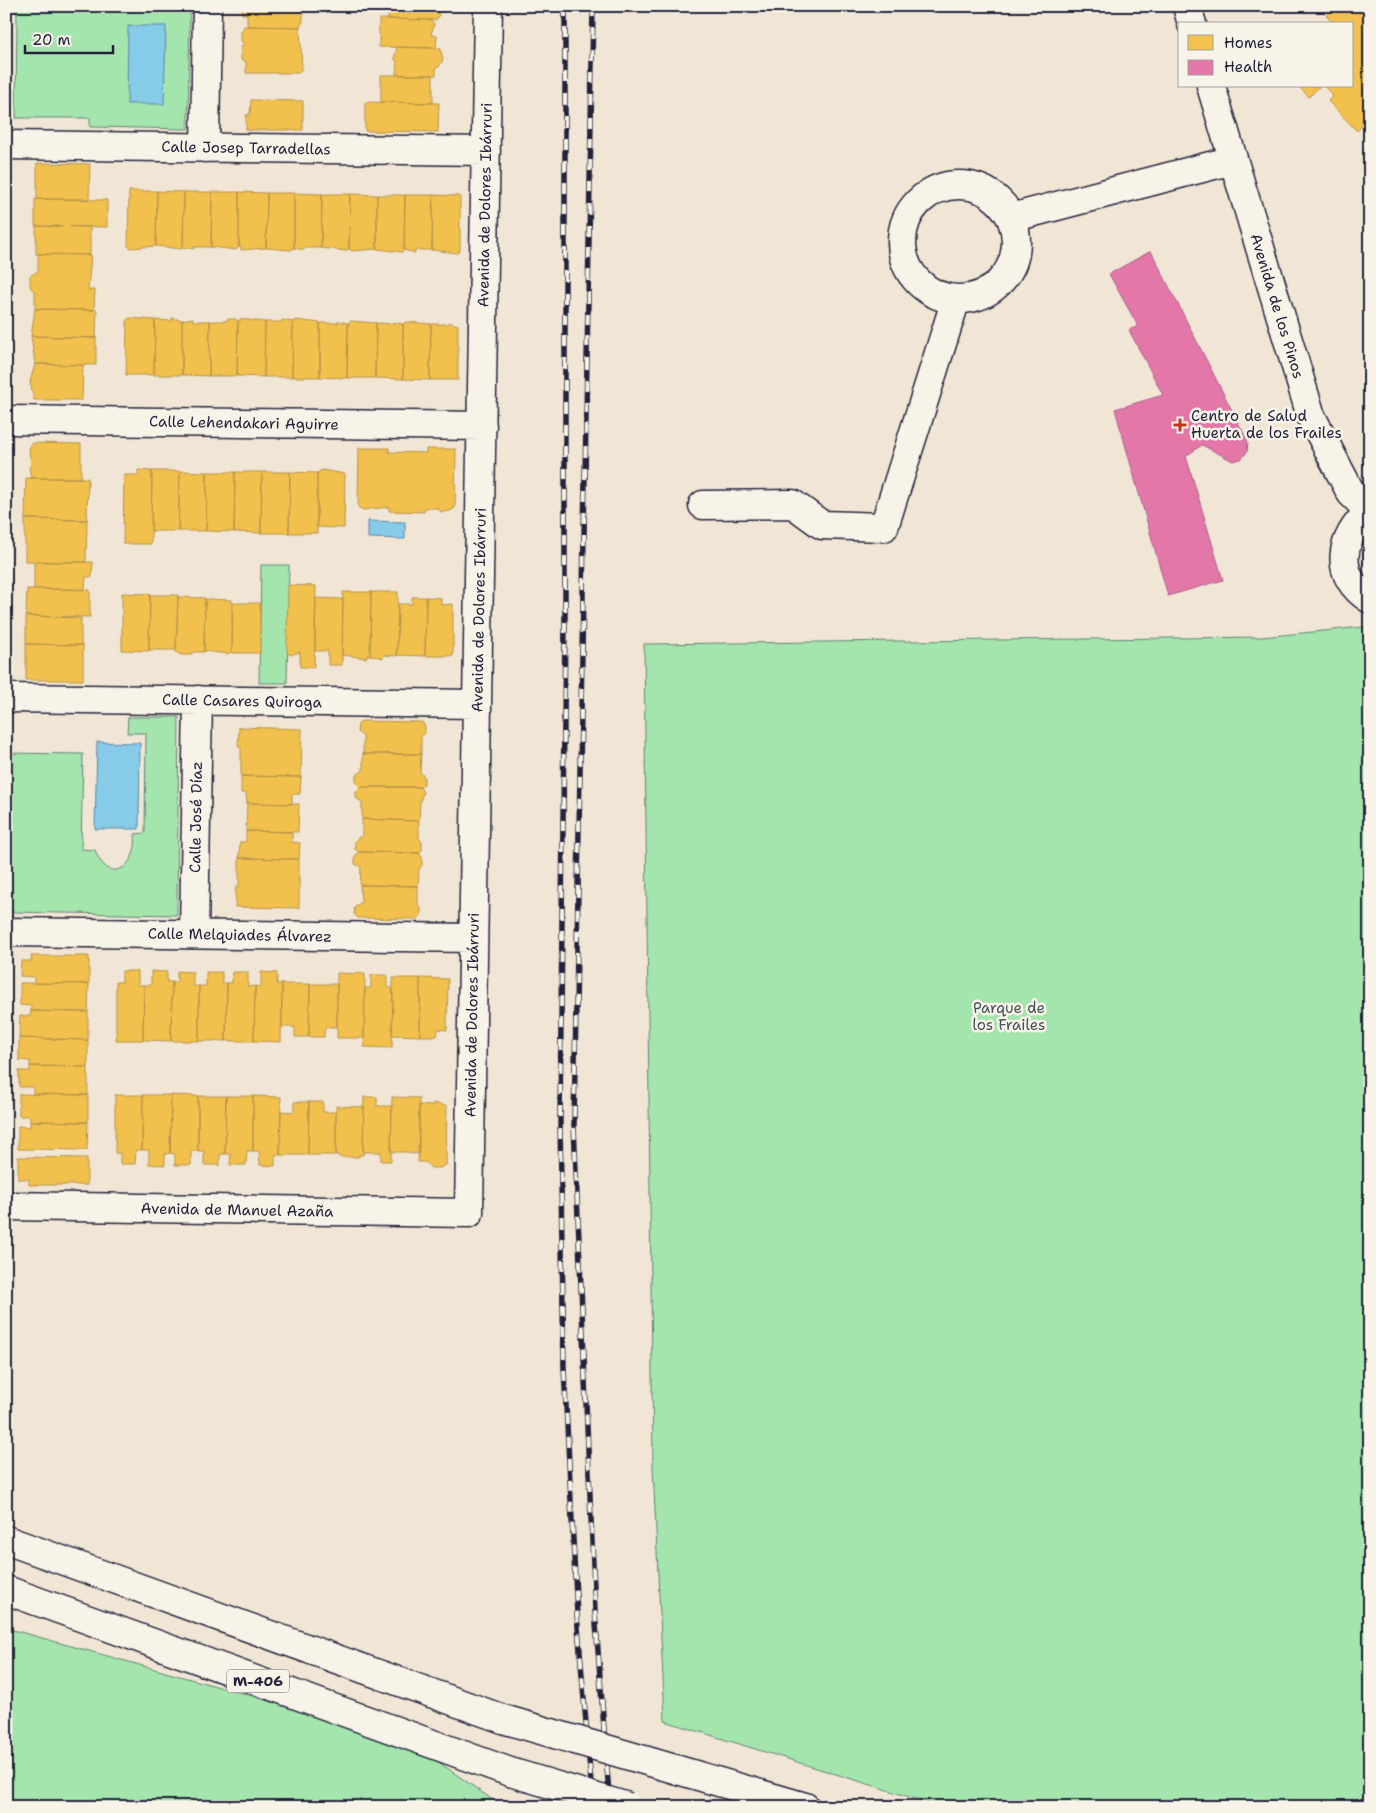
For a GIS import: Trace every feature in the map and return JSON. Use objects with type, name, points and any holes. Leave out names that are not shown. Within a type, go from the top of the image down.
[{"type":"main road","points":[[205,148],[206,6]]},
{"type":"main road","name":"Avenida de Dolores Ibárruri","points":[[468,1213],[488,6]]},
{"type":"main road","points":[[1188,6],[1192,22]]},
{"type":"main road","name":"Avenida de los Pinos","points":[[1212,88],[1311,416],[1351,493],[1370,512],[1356,523],[1348,538],[1344,554],[1346,571],[1355,586],[1370,598]]},
{"type":"main road","name":"Calle Josep Tarradellas","points":[[6,145],[486,151]]},
{"type":"main road","points":[[1012,218],[1233,160]]},
{"type":"main road","points":[[959,184],[979,188],[1000,201],[1012,218],[1016,235],[1015,255],[1008,273],[994,288],[976,297],[956,300],[933,294],[917,281],[904,260],[901,241],[908,214],[921,199],[940,188],[959,184]]},
{"type":"main road","points":[[702,505],[793,504],[822,525],[884,527],[956,300]]},
{"type":"main road","name":"Calle Lehendakari Aguirre","points":[[6,420],[482,426]]},
{"type":"main road","name":"Calle Casares Quiroga","points":[[6,698],[477,704]]},
{"type":"main road","name":"Calle José Díaz","points":[[194,934],[198,700]]},
{"type":"main road","name":"Calle Melquiades Álvarez","points":[[6,932],[473,938]]},
{"type":"main road","name":"Avenida de Manuel Azaña","points":[[6,1206],[468,1213]]},
{"type":"main road","points":[[6,1540],[503,1719],[805,1807]]},
{"type":"main road","name":"M-406","points":[[6,1590],[510,1772],[628,1807]]},
{"type":"green space","points":[[17,6],[190,6],[188,129],[90,127],[90,118],[16,118]]},
{"type":"green space","points":[[261,565],[289,565],[287,683],[259,683]]},
{"type":"green space","name":"Parque de los Frailes","points":[[1363,627],[1370,630],[1370,1807],[942,1807],[665,1721],[653,1468],[644,644],[1262,637]]},
{"type":"green space","points":[[128,717],[179,717],[177,915],[6,912],[6,753],[83,754],[81,849],[95,850],[101,862],[108,868],[115,870],[122,868],[128,863],[132,855],[135,845],[135,834],[145,833],[146,733],[127,733]]},
{"type":"green space","points":[[6,1628],[404,1738],[503,1807],[6,1807]]},
{"type":"water","points":[[128,26],[166,26],[164,104],[127,104]]},
{"type":"water","points":[[368,521],[405,522],[405,539],[368,538]]},
{"type":"water","points":[[97,742],[140,743],[139,829],[95,829]]},
{"type":"building: Homes","points":[[242,6],[303,6],[303,21],[300,27],[247,26],[247,14],[242,14]]},
{"type":"building: Homes","points":[[388,6],[436,6],[439,16],[436,20],[388,19]]},
{"type":"building: Homes","points":[[1335,6],[1370,6],[1370,73],[1364,79],[1370,85],[1370,118],[1357,131],[1328,101],[1333,96],[1326,88],[1354,88],[1354,22],[1330,22],[1326,15]]},
{"type":"building: Homes","points":[[379,19],[431,20],[434,24],[431,35],[437,36],[436,48],[379,47]]},
{"type":"building: Homes","points":[[244,26],[300,27],[302,68],[299,73],[246,73],[246,61],[241,60],[241,47],[244,44],[241,41],[241,32]]},
{"type":"building: Homes","points":[[397,47],[440,48],[443,59],[439,67],[436,67],[436,75],[396,75],[397,61],[394,59]]},
{"type":"building: Homes","points":[[381,75],[433,75],[433,103],[381,102]]},
{"type":"building: Homes","points":[[1300,88],[1318,88],[1309,97]]},
{"type":"building: Homes","points":[[251,100],[303,101],[303,130],[246,130],[246,115],[250,114]]},
{"type":"building: Homes","points":[[365,102],[439,103],[438,132],[365,131]]},
{"type":"building: Homes","points":[[37,163],[90,164],[89,199],[37,199]]},
{"type":"building: Homes","points":[[129,191],[157,191],[156,246],[131,248],[128,246]]},
{"type":"building: Homes","points":[[157,191],[184,192],[183,247],[181,249],[156,246]]},
{"type":"building: Homes","points":[[184,192],[212,192],[211,247],[194,247],[194,249],[183,247]]},
{"type":"building: Homes","points":[[212,192],[239,192],[239,247],[236,250],[211,247]]},
{"type":"building: Homes","points":[[239,192],[267,193],[266,248],[241,250],[241,247],[239,247]]},
{"type":"building: Homes","points":[[267,193],[294,193],[294,248],[291,250],[266,248]]},
{"type":"building: Homes","points":[[294,193],[322,194],[321,248],[304,248],[304,250],[294,248]]},
{"type":"building: Homes","points":[[322,194],[350,194],[349,249],[346,249],[346,251],[321,248]]},
{"type":"building: Homes","points":[[350,194],[377,195],[377,249],[352,251],[349,249]]},
{"type":"building: Homes","points":[[377,195],[405,195],[404,250],[402,252],[377,249]]},
{"type":"building: Homes","points":[[405,195],[433,195],[432,250],[415,250],[415,253],[404,250]]},
{"type":"building: Homes","points":[[433,195],[460,196],[460,251],[457,253],[432,250]]},
{"type":"building: Homes","points":[[35,199],[107,200],[107,227],[35,226]]},
{"type":"building: Homes","points":[[36,226],[90,227],[90,255],[36,254]]},
{"type":"building: Homes","points":[[38,254],[91,255],[88,290],[95,290],[94,310],[35,309],[35,292],[30,287],[30,276],[38,271]]},
{"type":"building: Homes","points":[[35,309],[97,310],[96,338],[31,336]]},
{"type":"building: Homes","points":[[129,318],[155,320],[154,375],[126,375],[127,320]]},
{"type":"building: Homes","points":[[172,318],[182,320],[182,375],[154,375],[155,320],[172,321]]},
{"type":"building: Homes","points":[[193,318],[193,321],[210,321],[209,376],[182,375],[182,320]]},
{"type":"building: Homes","points":[[227,319],[238,321],[237,376],[209,376],[210,321],[227,321]]},
{"type":"building: Homes","points":[[240,319],[265,322],[264,377],[237,376],[238,321]]},
{"type":"building: Homes","points":[[282,320],[293,322],[292,377],[264,377],[265,322],[282,322]]},
{"type":"building: Homes","points":[[296,320],[320,323],[320,377],[292,377],[293,322]]},
{"type":"building: Homes","points":[[338,321],[348,323],[347,378],[320,377],[320,323],[338,323]]},
{"type":"building: Homes","points":[[351,321],[376,323],[375,378],[347,378],[348,323]]},
{"type":"building: Homes","points":[[393,322],[403,324],[403,379],[375,378],[376,323],[393,324]]},
{"type":"building: Homes","points":[[406,322],[431,324],[430,380],[403,379],[403,324]]},
{"type":"building: Homes","points":[[448,322],[458,325],[458,380],[430,380],[431,324],[448,324]]},
{"type":"building: Homes","points":[[31,336],[96,338],[96,365],[35,364]]},
{"type":"building: Homes","points":[[35,364],[83,365],[82,400],[34,400],[30,382]]},
{"type":"building: Homes","points":[[32,443],[81,444],[81,478],[31,478],[29,449]]},
{"type":"building: Homes","points":[[359,448],[389,448],[389,452],[426,453],[426,449],[456,449],[455,508],[450,511],[441,512],[437,508],[424,508],[424,512],[389,511],[389,507],[363,510],[358,507]]},
{"type":"building: Homes","points":[[138,470],[152,471],[151,544],[123,544],[124,475],[138,475]]},
{"type":"building: Homes","points":[[322,470],[345,474],[344,528],[317,527],[317,473]]},
{"type":"building: Homes","points":[[152,471],[180,471],[178,531],[151,531]]},
{"type":"building: Homes","points":[[180,471],[207,472],[206,531],[178,531]]},
{"type":"building: Homes","points":[[207,472],[235,472],[234,532],[206,531]]},
{"type":"building: Homes","points":[[235,472],[262,472],[261,533],[234,532]]},
{"type":"building: Homes","points":[[262,472],[290,472],[289,533],[261,533]]},
{"type":"building: Homes","points":[[290,472],[317,473],[317,533],[289,533]]},
{"type":"building: Homes","points":[[26,478],[88,478],[87,520],[25,519]]},
{"type":"building: Homes","points":[[25,519],[87,520],[86,562],[25,561]]},
{"type":"building: Homes","points":[[34,562],[93,562],[92,577],[86,577],[85,589],[34,589]]},
{"type":"building: Homes","points":[[288,585],[316,586],[314,667],[300,667],[300,652],[290,655],[287,652]]},
{"type":"building: Homes","points":[[27,589],[90,590],[90,617],[26,616]]},
{"type":"building: Homes","points":[[343,592],[371,592],[370,655],[367,655],[366,658],[342,655]]},
{"type":"building: Homes","points":[[371,592],[398,592],[397,656],[384,655],[383,658],[370,655]]},
{"type":"building: Homes","points":[[122,593],[150,594],[149,651],[122,650]]},
{"type":"building: Homes","points":[[150,595],[178,595],[176,650],[149,650]]},
{"type":"building: Homes","points":[[178,597],[205,598],[204,652],[181,655],[176,652]]},
{"type":"building: Homes","points":[[412,597],[426,597],[425,656],[397,655],[398,604],[412,604]]},
{"type":"building: Homes","points":[[426,597],[441,598],[441,605],[453,604],[453,656],[425,656]]},
{"type":"building: Homes","points":[[316,598],[343,599],[342,665],[328,665],[328,651],[315,651]]},
{"type":"building: Homes","points":[[205,599],[232,600],[232,652],[227,654],[204,651]]},
{"type":"building: Homes","points":[[233,603],[260,603],[260,653],[232,653]]},
{"type":"building: Homes","points":[[26,616],[81,618],[81,645],[26,644]]},
{"type":"building: Homes","points":[[26,644],[83,645],[83,680],[26,680]]},
{"type":"building: Homes","points":[[361,721],[422,722],[425,726],[425,733],[421,737],[421,754],[363,754],[363,736],[357,732],[358,724]]},
{"type":"building: Homes","points":[[239,727],[302,729],[301,777],[241,776],[241,747],[238,747]]},
{"type":"building: Homes","points":[[363,754],[421,754],[420,772],[424,776],[424,784],[420,787],[360,787],[356,783],[356,775],[363,771]]},
{"type":"building: Homes","points":[[241,776],[301,777],[300,794],[292,794],[292,804],[247,803],[246,793],[241,793]]},
{"type":"building: Homes","points":[[360,787],[420,787],[423,792],[419,821],[362,819],[362,802],[356,798],[356,791]]},
{"type":"building: Homes","points":[[247,803],[299,804],[298,832],[246,831]]},
{"type":"building: Homes","points":[[362,819],[419,821],[419,838],[422,842],[422,850],[419,853],[359,852],[355,849],[355,841],[362,837]]},
{"type":"building: Homes","points":[[246,831],[292,832],[292,842],[300,843],[299,859],[239,858],[240,842],[246,842]]},
{"type":"building: Homes","points":[[359,852],[419,853],[422,857],[422,865],[419,869],[418,886],[360,885],[361,867],[355,864],[355,856]]},
{"type":"building: Homes","points":[[239,858],[299,859],[299,908],[235,907],[236,887],[239,887]]},
{"type":"building: Homes","points":[[360,885],[418,886],[418,904],[421,908],[421,915],[418,919],[358,918],[354,914],[355,906],[361,903]]},
{"type":"building: Homes","points":[[31,956],[89,956],[89,984],[34,983],[34,977],[20,976],[21,961],[32,961]]},
{"type":"building: Homes","points":[[122,971],[138,971],[138,985],[144,985],[143,1040],[116,1040],[116,982],[122,982]]},
{"type":"building: Homes","points":[[151,971],[167,972],[167,982],[172,982],[171,1041],[143,1040],[144,985],[151,985]]},
{"type":"building: Homes","points":[[177,971],[193,972],[193,986],[199,986],[199,1041],[171,1041],[172,982],[177,982]]},
{"type":"building: Homes","points":[[206,972],[222,972],[222,983],[227,983],[226,1041],[199,1041],[199,986],[206,986]]},
{"type":"building: Homes","points":[[232,972],[248,972],[248,987],[255,986],[254,1041],[226,1041],[227,983],[232,983]]},
{"type":"building: Homes","points":[[261,972],[277,973],[277,984],[282,984],[281,1042],[254,1041],[255,986],[261,987]]},
{"type":"building: Homes","points":[[337,973],[365,974],[364,1038],[337,1038]]},
{"type":"building: Homes","points":[[371,975],[387,975],[387,988],[393,988],[392,1048],[364,1047],[365,988],[371,988]]},
{"type":"building: Homes","points":[[393,978],[420,978],[420,1036],[392,1035]]},
{"type":"building: Homes","points":[[420,978],[448,979],[447,1030],[438,1029],[437,1036],[420,1036]]},
{"type":"building: Homes","points":[[20,983],[89,984],[88,1012],[31,1011],[31,1006],[20,1005]]},
{"type":"building: Homes","points":[[282,984],[310,984],[309,1037],[295,1037],[295,1027],[282,1027]]},
{"type":"building: Homes","points":[[310,984],[337,984],[337,1027],[325,1027],[324,1037],[309,1037]]},
{"type":"building: Homes","points":[[31,1011],[88,1012],[88,1040],[19,1038],[20,1016],[30,1016]]},
{"type":"building: Homes","points":[[19,1038],[88,1040],[88,1067],[30,1066],[30,1061],[19,1060]]},
{"type":"building: Homes","points":[[30,1066],[88,1067],[88,1095],[33,1094],[33,1087],[19,1087],[19,1071],[30,1071]]},
{"type":"building: Homes","points":[[19,1094],[88,1095],[88,1122],[30,1121],[30,1116],[19,1116]]},
{"type":"building: Homes","points":[[115,1095],[143,1095],[142,1150],[136,1150],[135,1164],[120,1164],[120,1153],[115,1153]]},
{"type":"building: Homes","points":[[143,1095],[171,1095],[170,1153],[165,1154],[165,1165],[149,1164],[149,1150],[142,1150]]},
{"type":"building: Homes","points":[[171,1095],[198,1096],[198,1151],[191,1151],[191,1165],[175,1165],[175,1154],[170,1153]]},
{"type":"building: Homes","points":[[198,1096],[226,1096],[225,1154],[220,1154],[220,1165],[204,1165],[204,1151],[198,1151]]},
{"type":"building: Homes","points":[[226,1096],[253,1096],[253,1151],[247,1151],[246,1165],[230,1165],[231,1154],[225,1154]]},
{"type":"building: Homes","points":[[253,1096],[281,1097],[280,1155],[275,1155],[275,1166],[260,1165],[259,1151],[253,1151]]},
{"type":"building: Homes","points":[[364,1097],[377,1097],[377,1106],[392,1106],[391,1161],[381,1161],[381,1152],[363,1152]]},
{"type":"building: Homes","points":[[392,1097],[419,1098],[419,1153],[391,1152]]},
{"type":"building: Homes","points":[[294,1102],[309,1102],[308,1155],[280,1155],[281,1111],[294,1112]]},
{"type":"building: Homes","points":[[309,1102],[323,1102],[323,1112],[336,1112],[336,1155],[308,1155]]},
{"type":"building: Homes","points":[[433,1103],[447,1106],[446,1165],[440,1168],[431,1168],[426,1162],[418,1162],[419,1105],[433,1106]]},
{"type":"building: Homes","points":[[336,1106],[364,1107],[363,1155],[359,1155],[359,1157],[339,1157],[339,1155],[336,1155]]},
{"type":"building: Homes","points":[[30,1121],[88,1122],[87,1150],[18,1149],[18,1126],[30,1127]]},
{"type":"building: Homes","points":[[18,1157],[87,1158],[87,1185],[29,1185],[29,1179],[18,1179]]},
{"type":"building: Health","name":"Centro de Salud Huerta de los Frailes","points":[[1151,251],[1248,442],[1247,452],[1241,459],[1233,461],[1202,445],[1186,456],[1223,580],[1168,596],[1115,409],[1163,395],[1129,330],[1138,326],[1109,274]]},
{"type":"railway","points":[[565,6],[565,622],[560,1121],[564,1368],[577,1615],[593,1807]]},
{"type":"railway","points":[[593,6],[574,1125],[595,1611],[610,1807]]},
{"type":"place","name":"Centro de Salud Huerta de los Frailes","points":[[1180,425]]}]
